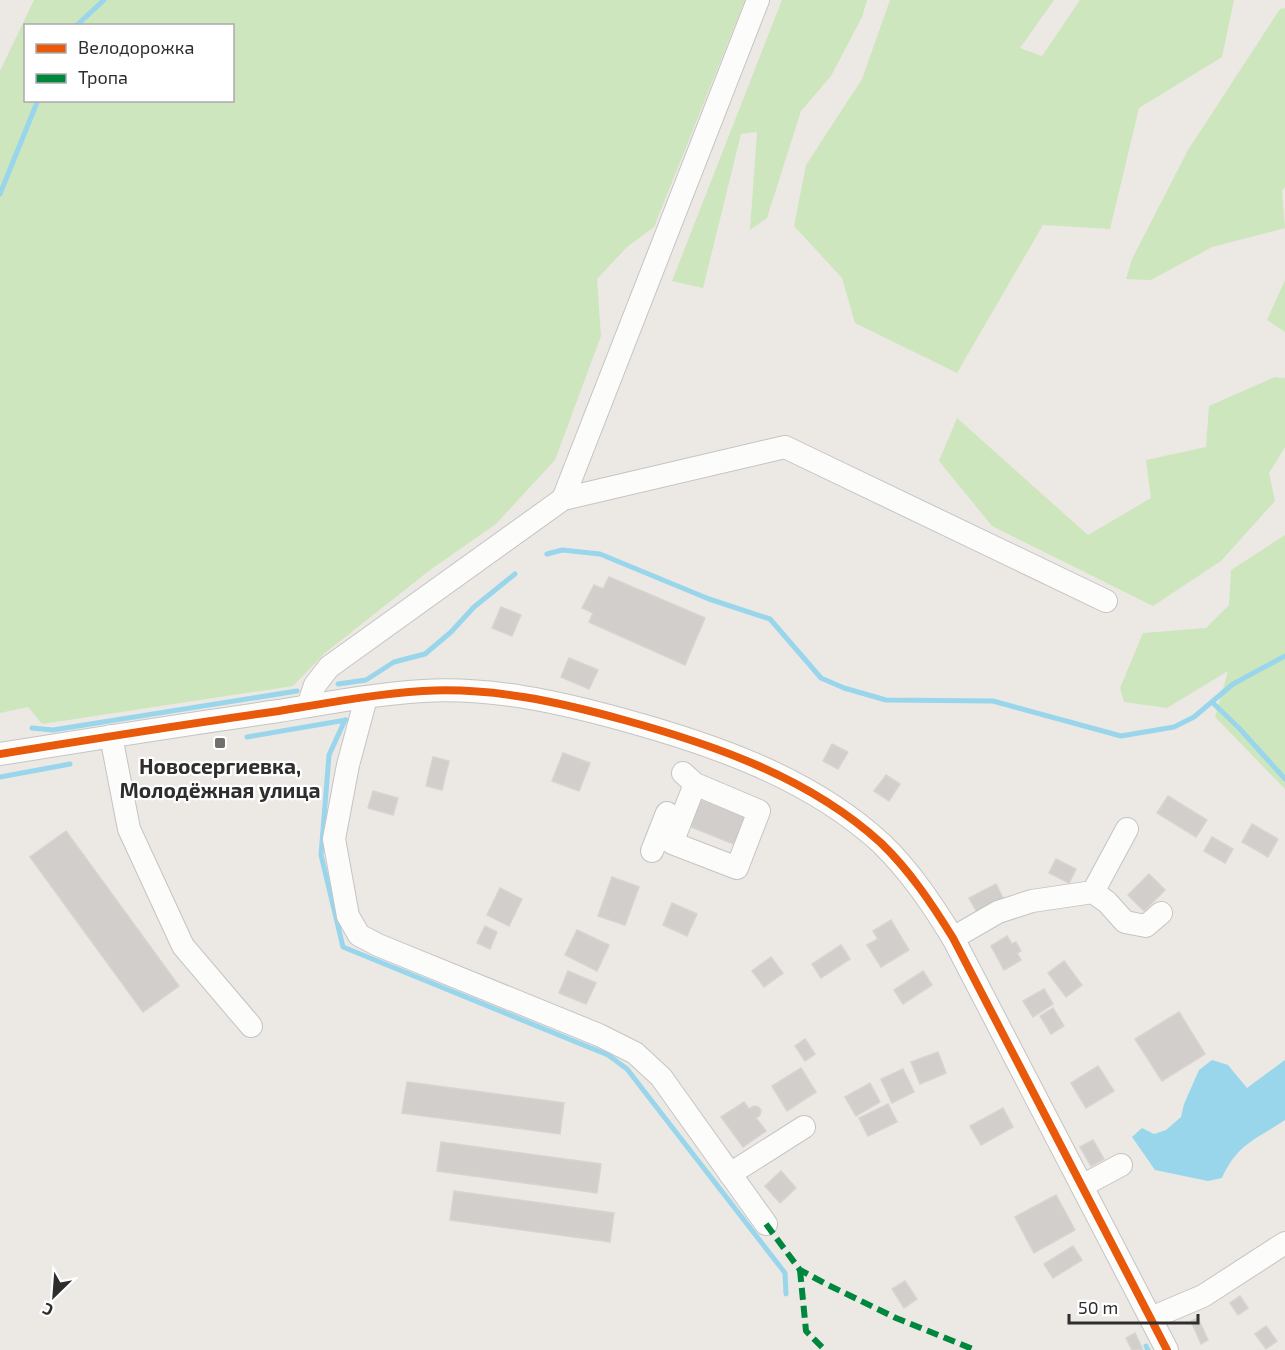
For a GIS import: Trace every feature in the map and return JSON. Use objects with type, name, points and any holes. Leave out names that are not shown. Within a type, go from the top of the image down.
[{"type":"street","points":[[563,499],[758,0]]},
{"type":"street","points":[[308,706],[315,686],[329,667],[563,499],[785,447],[1106,601]]},
{"type":"street","points":[[0,754],[366,698],[425,691],[500,693],[581,708],[691,741],[753,763],[789,781],[851,820],[880,843],[905,869],[927,898],[953,938],[1167,1350]]},
{"type":"street","points":[[366,698],[348,765],[334,839],[348,916],[359,934],[378,945],[599,1035],[635,1053],[661,1077],[766,1224]]},
{"type":"street","points":[[111,736],[129,829],[183,946],[251,1026]]},
{"type":"street","points":[[652,851],[689,779],[691,741]]},
{"type":"street","points":[[1093,892],[1127,830]]},
{"type":"street","points":[[953,938],[1009,908],[1032,901],[1093,892],[1107,902],[1125,922],[1146,926],[1161,913]]},
{"type":"street","points":[[730,1174],[804,1127]]},
{"type":"street","points":[[1082,1186],[1121,1165]]},
{"type":"street","points":[[1151,1318],[1203,1296],[1285,1243]]},
{"type":"green space","points":[[34,0],[745,0],[654,227],[627,247],[597,279],[601,336],[555,460],[496,524],[430,570],[325,653],[293,686],[42,724],[28,707],[0,713],[0,71]]},
{"type":"green space","points":[[782,0],[867,0],[862,17],[831,76],[801,111],[767,218],[750,230],[757,132],[741,134],[703,288],[672,281]]},
{"type":"green space","points":[[890,0],[1054,0],[1020,48],[1042,56],[1080,0],[1234,0],[1222,57],[1139,108],[1110,229],[1043,225],[957,373],[855,323],[842,278],[794,226],[806,165],[862,79]]},
{"type":"green space","points":[[1285,8],[1285,187],[1282,191],[1285,228],[1212,247],[1151,280],[1126,279],[1132,259],[1188,150],[1280,9]]},
{"type":"green space","points":[[1285,280],[1285,332],[1267,320]]},
{"type":"green space","points":[[1275,377],[1285,378],[1285,447],[1269,473],[1275,501],[1221,561],[1153,606],[992,526],[939,461],[957,418],[1088,535],[1151,498],[1146,460],[1206,447],[1209,406]]},
{"type":"green space","points":[[1285,535],[1285,789],[1215,717],[1228,671],[1167,708],[1124,702],[1120,688],[1143,633],[1206,628],[1229,605],[1231,570]]},
{"type":"water","points":[[1212,1060],[1228,1065],[1247,1088],[1285,1060],[1285,1120],[1241,1150],[1234,1157],[1222,1178],[1208,1181],[1155,1170],[1132,1137],[1142,1128],[1154,1134],[1166,1130],[1181,1117],[1184,1104],[1199,1070]]},
{"type":"building","points":[[609,577],[705,618],[685,665],[589,622],[593,613],[582,608],[594,585],[603,589]]},
{"type":"building","points":[[501,607],[521,615],[512,636],[492,628]]},
{"type":"building","points":[[569,658],[598,670],[589,689],[561,677]]},
{"type":"building","points":[[832,744],[848,752],[838,769],[823,761]]},
{"type":"building","points":[[563,753],[590,763],[579,791],[552,781]]},
{"type":"building","points":[[433,757],[449,761],[442,790],[426,786]]},
{"type":"building","points":[[886,775],[900,784],[889,801],[874,791]]},
{"type":"building","points":[[373,791],[398,798],[393,815],[368,808]]},
{"type":"building","points":[[1168,796],[1207,820],[1196,837],[1157,813]]},
{"type":"building","points":[[700,799],[752,819],[741,847],[689,826]]},
{"type":"building","points":[[1252,824],[1278,839],[1268,857],[1242,842]]},
{"type":"building","points":[[66,831],[179,986],[143,1012],[30,857]]},
{"type":"building","points":[[1212,837],[1233,849],[1225,863],[1204,851]]},
{"type":"building","points":[[1056,859],[1076,869],[1069,883],[1049,873]]},
{"type":"building","points":[[1149,874],[1165,890],[1144,911],[1128,895]]},
{"type":"building","points":[[612,877],[639,887],[625,925],[598,916]]},
{"type":"building","points":[[996,884],[1005,902],[979,916],[969,898]]},
{"type":"building","points":[[500,888],[522,899],[509,926],[487,915]]},
{"type":"building","points":[[672,903],[697,914],[687,936],[663,925]]},
{"type":"building","points":[[891,920],[909,950],[881,967],[867,945],[878,939],[873,931]]},
{"type":"building","points":[[485,926],[497,932],[490,949],[477,943]]},
{"type":"building","points":[[577,930],[609,945],[597,971],[565,955]]},
{"type":"building","points":[[1007,936],[1012,944],[1016,942],[1021,951],[1017,953],[1021,960],[1004,970],[991,946]]},
{"type":"building","points":[[841,945],[850,959],[821,978],[812,964]]},
{"type":"building","points":[[771,957],[783,973],[764,987],[752,971]]},
{"type":"building","points":[[1064,961],[1082,985],[1066,997],[1048,973]]},
{"type":"building","points":[[568,971],[596,983],[586,1004],[559,993]]},
{"type":"building","points":[[923,971],[932,985],[903,1004],[894,990]]},
{"type":"building","points":[[1044,989],[1053,1004],[1033,1017],[1023,1001]]},
{"type":"building","points":[[1053,1008],[1064,1026],[1051,1034],[1040,1016]]},
{"type":"building","points":[[1179,1012],[1205,1054],[1162,1081],[1135,1039]]},
{"type":"building","points":[[805,1039],[815,1054],[805,1061],[795,1046]]},
{"type":"building","points":[[938,1052],[946,1073],[920,1084],[911,1062]]},
{"type":"building","points":[[1098,1066],[1114,1091],[1086,1108],[1071,1083]]},
{"type":"building","points":[[801,1068],[816,1092],[787,1111],[772,1086]]},
{"type":"building","points":[[903,1069],[914,1092],[892,1103],[881,1079]]},
{"type":"building","points":[[407,1082],[564,1103],[560,1134],[402,1113]]},
{"type":"building","points":[[870,1083],[880,1102],[856,1116],[845,1097]]},
{"type":"building","points":[[744,1102],[749,1109],[754,1106],[761,1110],[760,1115],[756,1118],[766,1131],[743,1147],[721,1117]]},
{"type":"building","points":[[888,1104],[897,1122],[868,1136],[859,1118]]},
{"type":"building","points":[[1003,1108],[1013,1127],[981,1145],[970,1126]]},
{"type":"building","points":[[1093,1140],[1104,1159],[1091,1166],[1080,1147]]},
{"type":"building","points":[[441,1142],[601,1164],[597,1193],[437,1171]]},
{"type":"building","points":[[781,1171],[796,1188],[780,1203],[765,1186]]},
{"type":"building","points":[[454,1191],[614,1213],[610,1242],[450,1220]]},
{"type":"building","points":[[1056,1195],[1075,1230],[1034,1253],[1015,1217]]},
{"type":"building","points":[[1073,1246],[1082,1260],[1053,1278],[1044,1264]]},
{"type":"building","points":[[905,1281],[917,1299],[904,1308],[892,1289]]},
{"type":"building","points":[[1240,1296],[1248,1308],[1238,1315],[1230,1303]]},
{"type":"building","points":[[1198,1318],[1208,1340],[1201,1344],[1191,1321]]},
{"type":"building","points":[[1266,1326],[1277,1341],[1266,1349],[1255,1334]]},
{"type":"building","points":[[1135,1333],[1143,1350],[1132,1350],[1126,1338]]},
{"type":"waterway","points":[[78,24],[104,0]]},
{"type":"waterway","points":[[0,194],[37,102]]},
{"type":"waterway","points":[[547,554],[562,550],[600,554],[709,599],[770,619],[821,678],[844,688],[886,700],[993,701],[1121,736],[1174,727],[1194,717],[1233,684],[1285,656]]},
{"type":"waterway","points":[[338,684],[366,680],[394,662],[425,654],[451,632],[474,607],[515,574]]},
{"type":"waterway","points":[[32,728],[53,730],[297,691]]},
{"type":"waterway","points":[[1212,702],[1285,779]]},
{"type":"waterway","points":[[345,720],[329,755],[321,855],[343,947],[608,1055],[627,1069],[785,1273],[786,1294]]},
{"type":"waterway","points":[[247,737],[346,720]]},
{"type":"waterway","points":[[0,777],[70,764]]},
{"type":"waterway","points":[[1146,1346],[1148,1350]]},
{"type":"marked path","points":[[766,1224],[800,1270],[896,1318],[975,1350]]},
{"type":"marked path","points":[[800,1270],[806,1331],[825,1350]]},
{"type":"cycle path","points":[[0,754],[369,697],[405,692],[449,690],[525,697],[600,713],[727,753],[792,782],[824,800],[881,843],[911,876],[937,913],[953,938],[1167,1350]]},
{"type":"place","name":"Новосергиевка, Молодёжная улица","points":[[220,743]]}]
